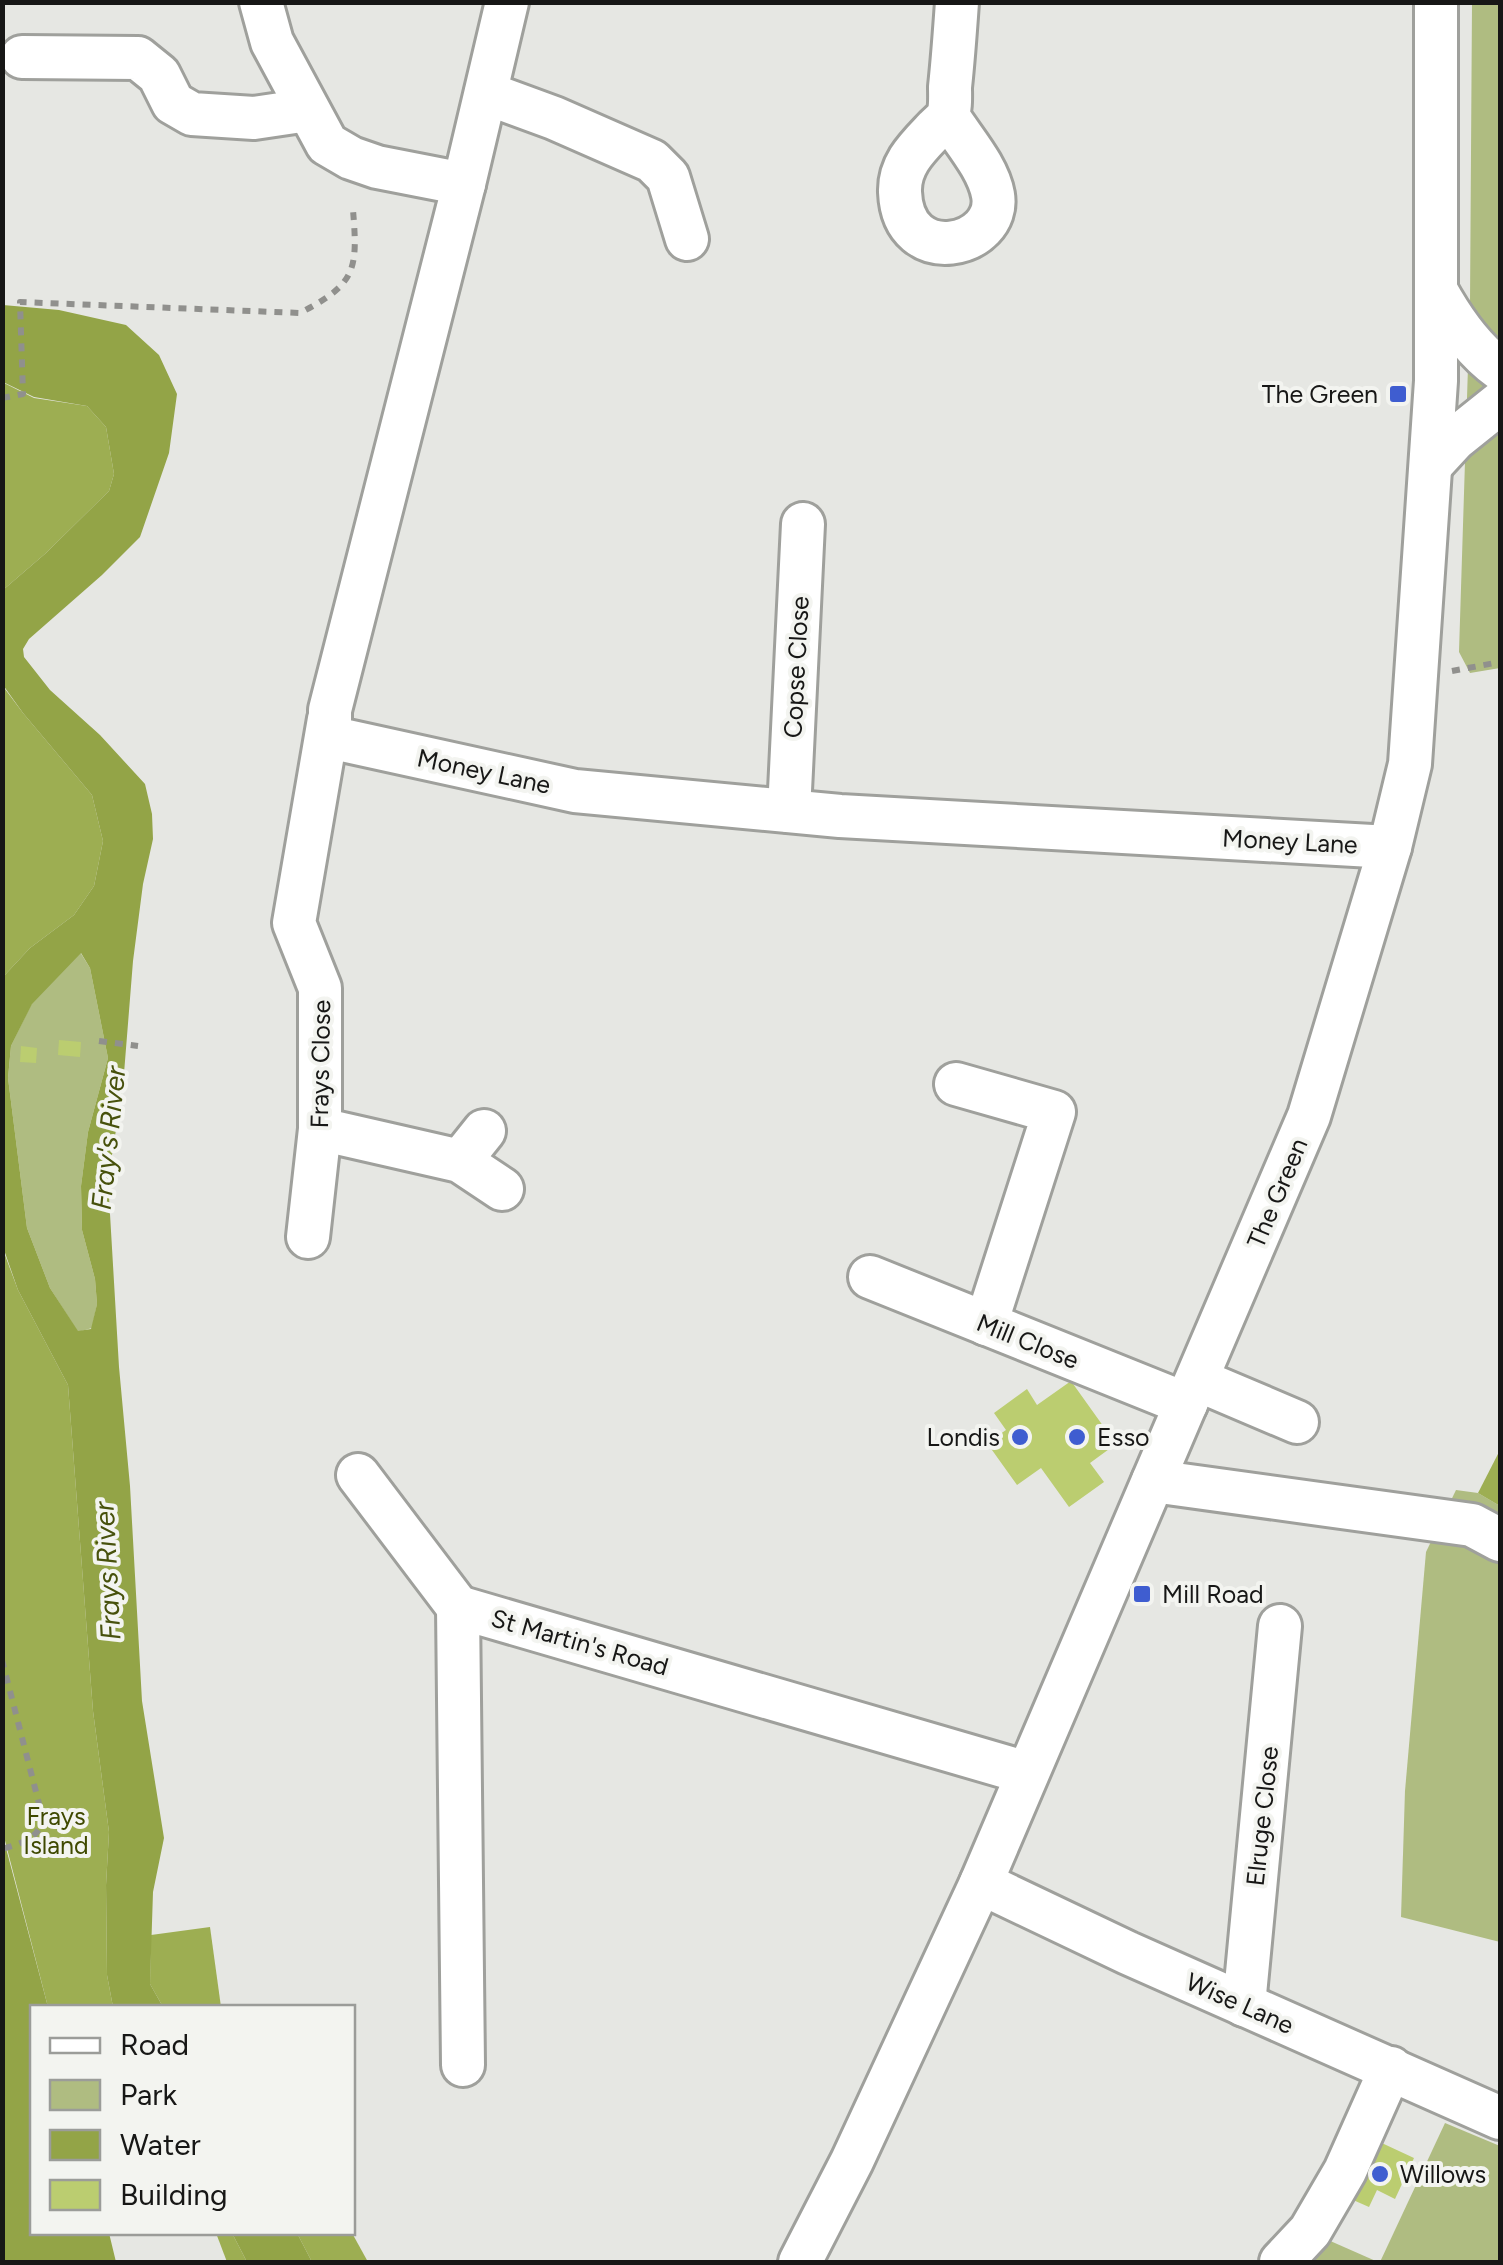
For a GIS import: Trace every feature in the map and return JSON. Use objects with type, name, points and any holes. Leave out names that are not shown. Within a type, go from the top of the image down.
[{"type":"street","points":[[262,2],[272,42],[349,180],[377,167],[464,184]]},
{"type":"street","points":[[329,719],[506,2]]},
{"type":"street","points":[[948,116],[958,2]]},
{"type":"street","name":"The Green","points":[[981,1882],[1309,1116],[1390,847],[1410,764],[1436,381],[1436,2]]},
{"type":"street","points":[[22,57],[138,58],[158,75],[173,103],[192,114],[254,118],[308,110]]},
{"type":"street","points":[[486,92],[657,165],[668,176],[686,239]]},
{"type":"street","points":[[1436,290],[1451,316],[1500,369]]},
{"type":"street","points":[[1431,464],[1455,438],[1500,403]]},
{"type":"street","name":"Copse Close","points":[[789,810],[803,524]]},
{"type":"street","name":"Money Lane","points":[[329,719],[340,740],[575,791],[840,816],[1390,847]]},
{"type":"street","name":"Frays Close","points":[[308,1237],[320,1129],[320,988],[294,922],[329,719]]},
{"type":"street","points":[[956,1084],[1054,1112],[986,1324]]},
{"type":"street","points":[[320,1129],[472,1146],[502,1189]]},
{"type":"street","name":"Mill Close","points":[[870,1277],[986,1324],[1296,1422]]},
{"type":"street","points":[[358,1475],[458,1607]]},
{"type":"street","points":[[1153,1481],[1472,1525],[1500,1540]]},
{"type":"street","name":"St Martin's Road","points":[[463,2065],[458,1607],[1027,1772]]},
{"type":"street","name":"Elruge Close","points":[[1244,2005],[1280,1626]]},
{"type":"street","points":[[800,2262],[852,2162],[981,1882]]},
{"type":"street","name":"Wise Lane","points":[[981,1882],[1128,1954],[1500,2118]]},
{"type":"street","points":[[1281,2262],[1310,2230],[1345,2171],[1392,2068]]},
{"type":"path","points":[[2,398],[23,394],[20,302],[300,313],[325,300],[352,271],[356,247],[349,180]]},
{"type":"path","points":[[100,1041],[138,1046]]},
{"type":"path","points":[[2,1660],[43,1819],[28,1842],[2,1848]]},
{"type":"green space","points":[[1472,3],[1500,3],[1500,668],[1470,673],[1459,652],[1470,303]]},
{"type":"green space","points":[[2,382],[34,398],[87,406],[106,427],[114,474],[109,491],[3,590]]},
{"type":"green space","points":[[2,685],[92,795],[103,841],[94,886],[74,915],[30,948],[3,977]]},
{"type":"green space","points":[[80,952],[90,968],[108,1058],[88,1132],[81,1186],[82,1230],[95,1279],[97,1304],[92,1328],[78,1332],[50,1288],[27,1228],[8,1078],[11,1046],[32,1003]]},
{"type":"green space","name":"Frays Island","points":[[2,1247],[18,1290],[68,1385],[93,1711],[109,1832],[107,1975],[113,2005],[47,2005],[3,1833]]},
{"type":"green space","points":[[1500,1450],[1500,1506],[1478,1493]]},
{"type":"green space","points":[[1456,1490],[1478,1493],[1500,1506],[1500,1942],[1401,1917],[1405,1791],[1426,1552]]},
{"type":"green space","points":[[210,1927],[221,2005],[162,2005],[150,1984],[151,1935]]},
{"type":"green space","points":[[1445,2123],[1500,2146],[1500,2262],[1380,2262]]},
{"type":"green space","points":[[217,2235],[233,2235],[247,2262],[227,2262]]},
{"type":"green space","points":[[298,2235],[353,2235],[368,2262],[312,2262]]},
{"type":"green space","points":[[1319,2236],[1378,2262],[1303,2262]]},
{"type":"water","points":[[3,305],[59,310],[126,325],[159,355],[177,394],[169,453],[140,537],[29,639],[23,649],[24,657],[50,690],[100,735],[145,784],[152,814],[153,839],[143,884],[123,1086],[108,1180],[142,1701],[164,1838],[153,1892],[150,1984],[162,2005],[113,2005],[107,1975],[109,1832],[93,1711],[68,1385],[18,1290],[3,1247],[3,977],[30,948],[74,915],[94,886],[103,841],[92,795],[3,685],[3,590],[109,491],[114,474],[106,427],[87,406],[34,397],[3,382]],"holes":[[[81,953],[90,968],[108,1058],[88,1132],[81,1186],[82,1230],[95,1279],[97,1304],[91,1329],[78,1331],[50,1288],[27,1228],[8,1078],[11,1046],[32,1004]]]},
{"type":"water","points":[[2,1833],[47,2005],[30,2005],[30,2235],[109,2235],[116,2262],[4,2262]]},
{"type":"water","points":[[233,2235],[298,2235],[312,2262],[247,2262]]},
{"type":"building","points":[[59,1040],[81,1042],[80,1057],[58,1055]]},
{"type":"building","points":[[21,1046],[37,1048],[36,1063],[20,1062]]},
{"type":"building","name":"Esso","points":[[1071,1381],[1116,1444],[1090,1463],[1104,1482],[1069,1507],[1041,1468],[1017,1485],[987,1443],[1006,1430],[994,1413],[1027,1389],[1037,1405]]},
{"type":"building","name":"Willows","points":[[1371,2138],[1414,2158],[1395,2199],[1377,2190],[1369,2207],[1344,2196]]},
{"type":"place","name":"The Green","points":[[1398,394]]},
{"type":"place","name":"Londis","points":[[1020,1437]]},
{"type":"place","name":"Esso","points":[[1077,1437]]},
{"type":"place","name":"Mill Road","points":[[1142,1594]]},
{"type":"place","name":"Willows","points":[[1380,2174]]},
{"type":"water label","name":"Fray's River","points":[[108,1138]]},
{"type":"water label","name":"Frays River","points":[[107,1571]]}]
